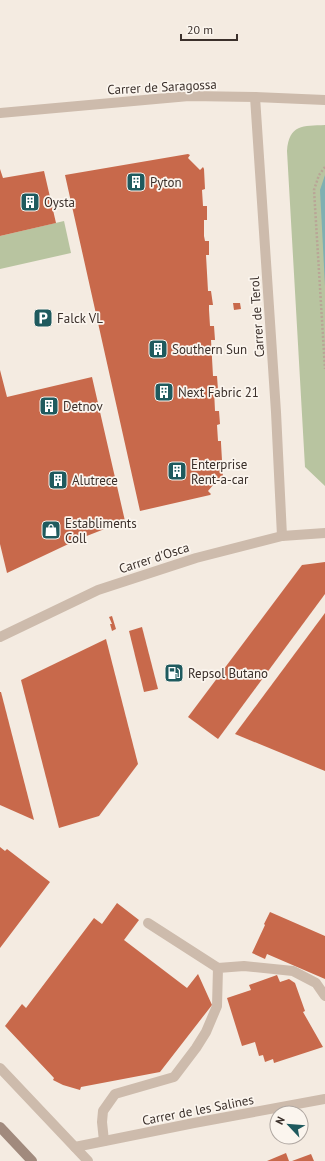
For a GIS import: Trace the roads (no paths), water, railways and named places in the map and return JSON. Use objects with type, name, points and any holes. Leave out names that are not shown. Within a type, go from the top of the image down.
[{"type":"street","name":"Carrer de Saragossa","points":[[0,114],[188,96],[325,100]]},
{"type":"street","name":"Carrer de Terol","points":[[255,97],[276,412],[282,536]]},
{"type":"street","name":"Carrer d'Osca","points":[[0,637],[98,590],[196,558],[282,536],[325,533]]},
{"type":"street","points":[[148,923],[218,968],[244,966],[293,971],[316,983],[325,996]]},
{"type":"street","points":[[104,1141],[102,1122],[103,1111],[115,1094],[174,1077],[196,1048],[206,1032],[217,1006],[218,968]]},
{"type":"street","points":[[0,1068],[88,1161]]},
{"type":"street","name":"Carrer de les Salines","points":[[75,1147],[325,1099]]},
{"type":"street","points":[[0,1127],[32,1161]]},
{"type":"water","points":[[325,175],[325,286],[320,190]]},
{"type":"place","name":"Pyton","points":[[136,182]]},
{"type":"place","name":"Oysta","points":[[30,202]]},
{"type":"place","name":"Falck VL","points":[[43,318]]},
{"type":"place","name":"Southern Sun","points":[[158,349]]},
{"type":"place","name":"Next Fabric 21","points":[[164,392]]},
{"type":"place","name":"Detnov","points":[[49,406]]},
{"type":"place","name":"Enterprise Rent-a-car","points":[[177,471]]},
{"type":"place","name":"Alutrece","points":[[58,480]]},
{"type":"place","name":"Establiments Coll","points":[[51,530]]},
{"type":"place","name":"Repsol Butano","points":[[174,673]]}]
